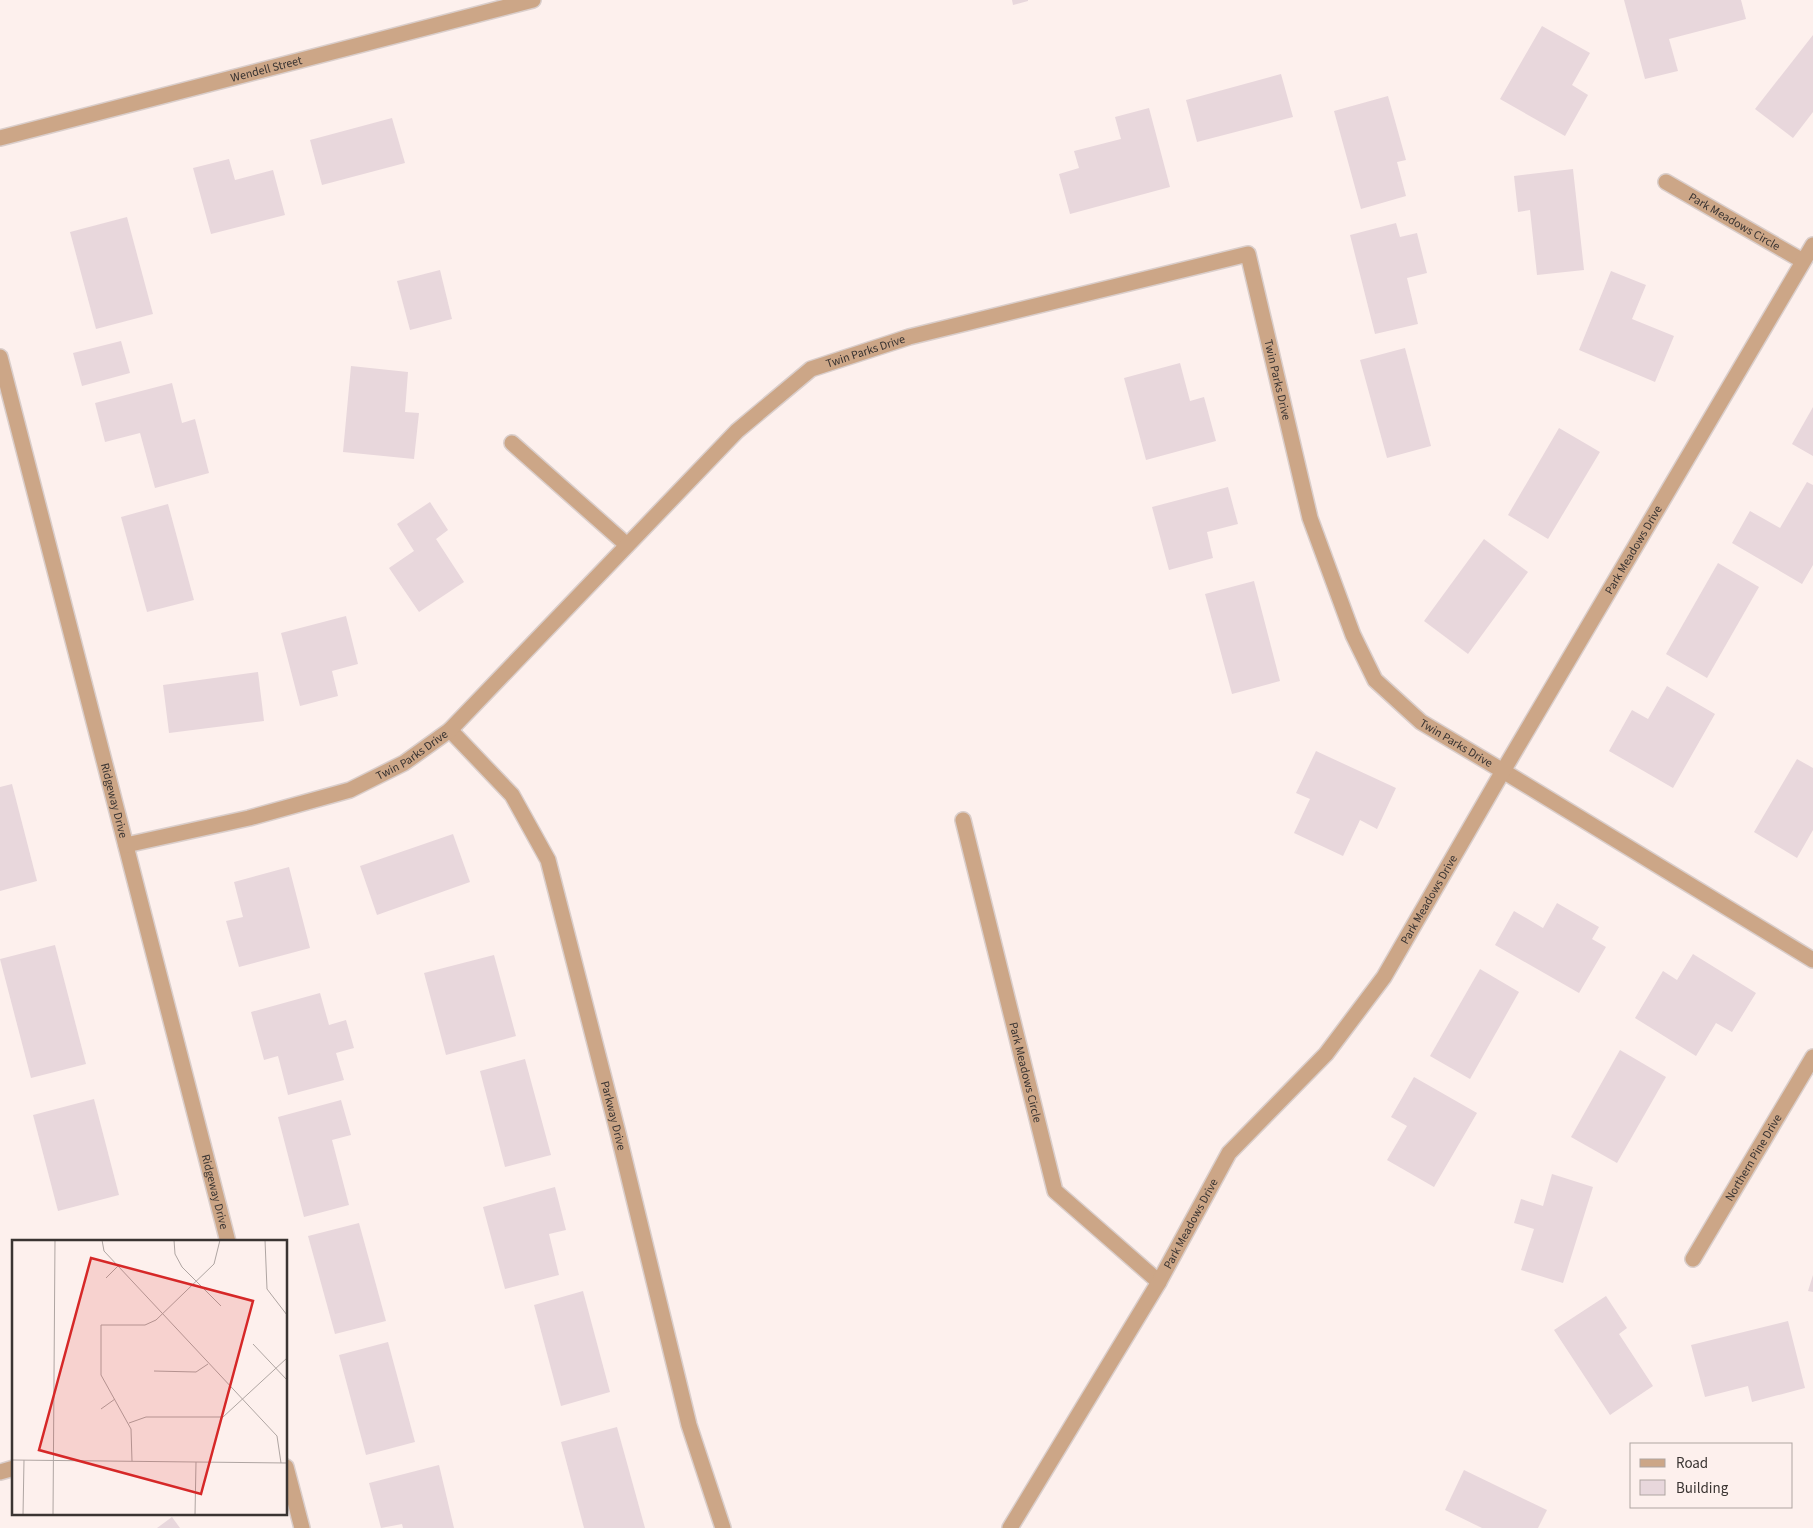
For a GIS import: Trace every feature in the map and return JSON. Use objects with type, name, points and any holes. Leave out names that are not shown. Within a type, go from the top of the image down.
[{"type":"street","name":"Wendell Street","points":[[0,138],[533,0]]},
{"type":"street","name":"Park Meadows Circle","points":[[1666,182],[1804,261]]},
{"type":"street","name":"Park Meadows Drive","points":[[1010,1528],[1159,1282],[1229,1153],[1326,1054],[1384,977],[1813,245]]},
{"type":"street","name":"Twin Parks Drive","points":[[126,845],[249,818],[350,790],[404,763],[450,730],[737,431],[811,369],[910,337],[1248,254],[1310,518],[1353,635],[1375,680],[1421,722],[1813,960]]},
{"type":"street","name":"Ridgeway Drive","points":[[0,357],[227,1240]]},
{"type":"street","points":[[512,443],[627,545]]},
{"type":"street","name":"Parkway Drive","points":[[450,730],[512,795],[548,860],[618,1133],[689,1426],[723,1528]]},
{"type":"street","name":"Park Meadows Circle","points":[[963,820],[1055,1191],[1159,1282]]},
{"type":"street","name":"Northern Pine Drive","points":[[1693,1259],[1813,1057]]},
{"type":"street","points":[[288,1475],[302,1528]]},
{"type":"building","points":[[1012,0],[1028,0],[1028,1],[1013,5]]},
{"type":"building","points":[[1624,0],[1741,0],[1746,19],[1669,39],[1678,71],[1645,79]]},
{"type":"building","points":[[1542,26],[1590,53],[1572,85],[1588,95],[1565,136],[1500,99]]},
{"type":"building","points":[[1813,35],[1813,112],[1793,138],[1755,109]]},
{"type":"building","points":[[1281,74],[1293,117],[1197,142],[1186,100]]},
{"type":"building","points":[[1388,96],[1406,160],[1397,162],[1406,196],[1361,209],[1334,111]]},
{"type":"building","points":[[1149,108],[1170,187],[1070,214],[1059,174],[1079,168],[1074,151],[1121,139],[1115,117]]},
{"type":"building","points":[[392,118],[405,163],[322,185],[310,140]]},
{"type":"building","points":[[229,159],[235,180],[273,170],[285,215],[211,234],[193,168]]},
{"type":"building","points":[[1573,169],[1584,270],[1537,275],[1530,210],[1518,212],[1514,176]]},
{"type":"building","points":[[127,217],[153,314],[96,329],[70,232]]},
{"type":"building","points":[[1396,223],[1400,237],[1417,233],[1427,273],[1407,278],[1418,324],[1375,334],[1350,235]]},
{"type":"building","points":[[440,270],[452,319],[410,330],[397,281]]},
{"type":"building","points":[[1611,271],[1646,285],[1632,319],[1674,336],[1655,382],[1579,350]]},
{"type":"building","points":[[121,341],[130,373],[82,386],[73,353]]},
{"type":"building","points":[[1405,348],[1431,446],[1387,458],[1360,360]]},
{"type":"building","points":[[1180,363],[1190,401],[1204,397],[1216,441],[1146,460],[1124,378]]},
{"type":"building","points":[[351,366],[408,372],[405,412],[419,413],[414,459],[343,452]]},
{"type":"building","points":[[172,383],[182,423],[195,419],[209,473],[155,488],[140,433],[105,442],[95,403]]},
{"type":"building","points":[[1813,407],[1813,456],[1792,444]]},
{"type":"building","points":[[1559,428],[1600,452],[1548,539],[1508,515]]},
{"type":"building","points":[[1807,482],[1813,485],[1813,565],[1802,584],[1732,543],[1750,511],[1780,528]]},
{"type":"building","points":[[1228,487],[1238,524],[1207,532],[1213,558],[1169,570],[1152,507]]},
{"type":"building","points":[[430,502],[448,530],[436,539],[464,582],[419,612],[389,568],[414,551],[397,524]]},
{"type":"building","points":[[168,504],[194,600],[147,612],[121,517]]},
{"type":"building","points":[[1484,539],[1528,572],[1468,654],[1424,621]]},
{"type":"building","points":[[1718,563],[1759,587],[1707,678],[1666,654]]},
{"type":"building","points":[[1254,581],[1280,681],[1232,694],[1205,594]]},
{"type":"building","points":[[346,616],[358,664],[332,671],[338,696],[300,706],[281,633]]},
{"type":"building","points":[[258,672],[264,721],[169,733],[163,685]]},
{"type":"building","points":[[1667,686],[1715,714],[1673,788],[1609,751],[1632,710],[1648,719]]},
{"type":"building","points":[[1316,751],[1396,788],[1377,829],[1360,820],[1343,856],[1294,833],[1310,799],[1296,793]]},
{"type":"building","points":[[1797,759],[1813,768],[1813,830],[1797,858],[1754,832]]},
{"type":"building","points":[[12,784],[37,881],[0,891],[0,787]]},
{"type":"building","points":[[453,834],[470,882],[377,915],[360,866]]},
{"type":"building","points":[[289,867],[310,948],[239,967],[226,921],[243,917],[234,882]]},
{"type":"building","points":[[1557,903],[1599,927],[1592,939],[1606,947],[1579,993],[1495,945],[1514,911],[1543,928]]},
{"type":"building","points":[[55,945],[86,1064],[31,1078],[0,959]]},
{"type":"building","points":[[1693,954],[1756,993],[1732,1032],[1716,1023],[1696,1056],[1635,1018],[1663,971],[1677,980]]},
{"type":"building","points":[[494,955],[516,1036],[446,1055],[424,973]]},
{"type":"building","points":[[1480,969],[1519,992],[1470,1079],[1430,1056]]},
{"type":"building","points":[[320,993],[329,1025],[346,1020],[354,1048],[336,1053],[344,1080],[288,1095],[278,1056],[264,1060],[251,1012]]},
{"type":"building","points":[[1620,1050],[1666,1077],[1617,1163],[1571,1137]]},
{"type":"building","points":[[525,1059],[551,1155],[505,1167],[480,1071]]},
{"type":"building","points":[[1414,1077],[1477,1113],[1434,1187],[1387,1160],[1407,1126],[1391,1117]]},
{"type":"building","points":[[94,1099],[119,1195],[58,1211],[33,1115]]},
{"type":"building","points":[[341,1100],[351,1135],[332,1140],[349,1205],[304,1217],[278,1117]]},
{"type":"building","points":[[1552,1174],[1593,1187],[1563,1283],[1521,1270],[1534,1229],[1514,1223],[1521,1199],[1543,1206]]},
{"type":"building","points":[[555,1187],[566,1230],[549,1234],[559,1275],[505,1289],[483,1207]]},
{"type":"building","points":[[359,1223],[386,1321],[335,1334],[308,1236]]},
{"type":"building","points":[[1813,1275],[1813,1292],[1808,1291]]},
{"type":"building","points":[[583,1291],[610,1392],[561,1406],[534,1305]]},
{"type":"building","points":[[1606,1296],[1627,1328],[1619,1334],[1653,1386],[1610,1415],[1554,1330]]},
{"type":"building","points":[[1788,1321],[1805,1388],[1752,1402],[1748,1386],[1705,1397],[1691,1345]]},
{"type":"building","points":[[388,1342],[415,1442],[366,1455],[339,1355]]},
{"type":"building","points":[[617,1427],[645,1528],[584,1528],[561,1442]]},
{"type":"building","points":[[439,1465],[454,1528],[403,1528],[402,1524],[381,1528],[369,1483]]},
{"type":"building","points":[[1464,1470],[1547,1510],[1538,1528],[1482,1528],[1445,1510]]},
{"type":"building","points":[[172,1517],[180,1528],[157,1528]]}]
